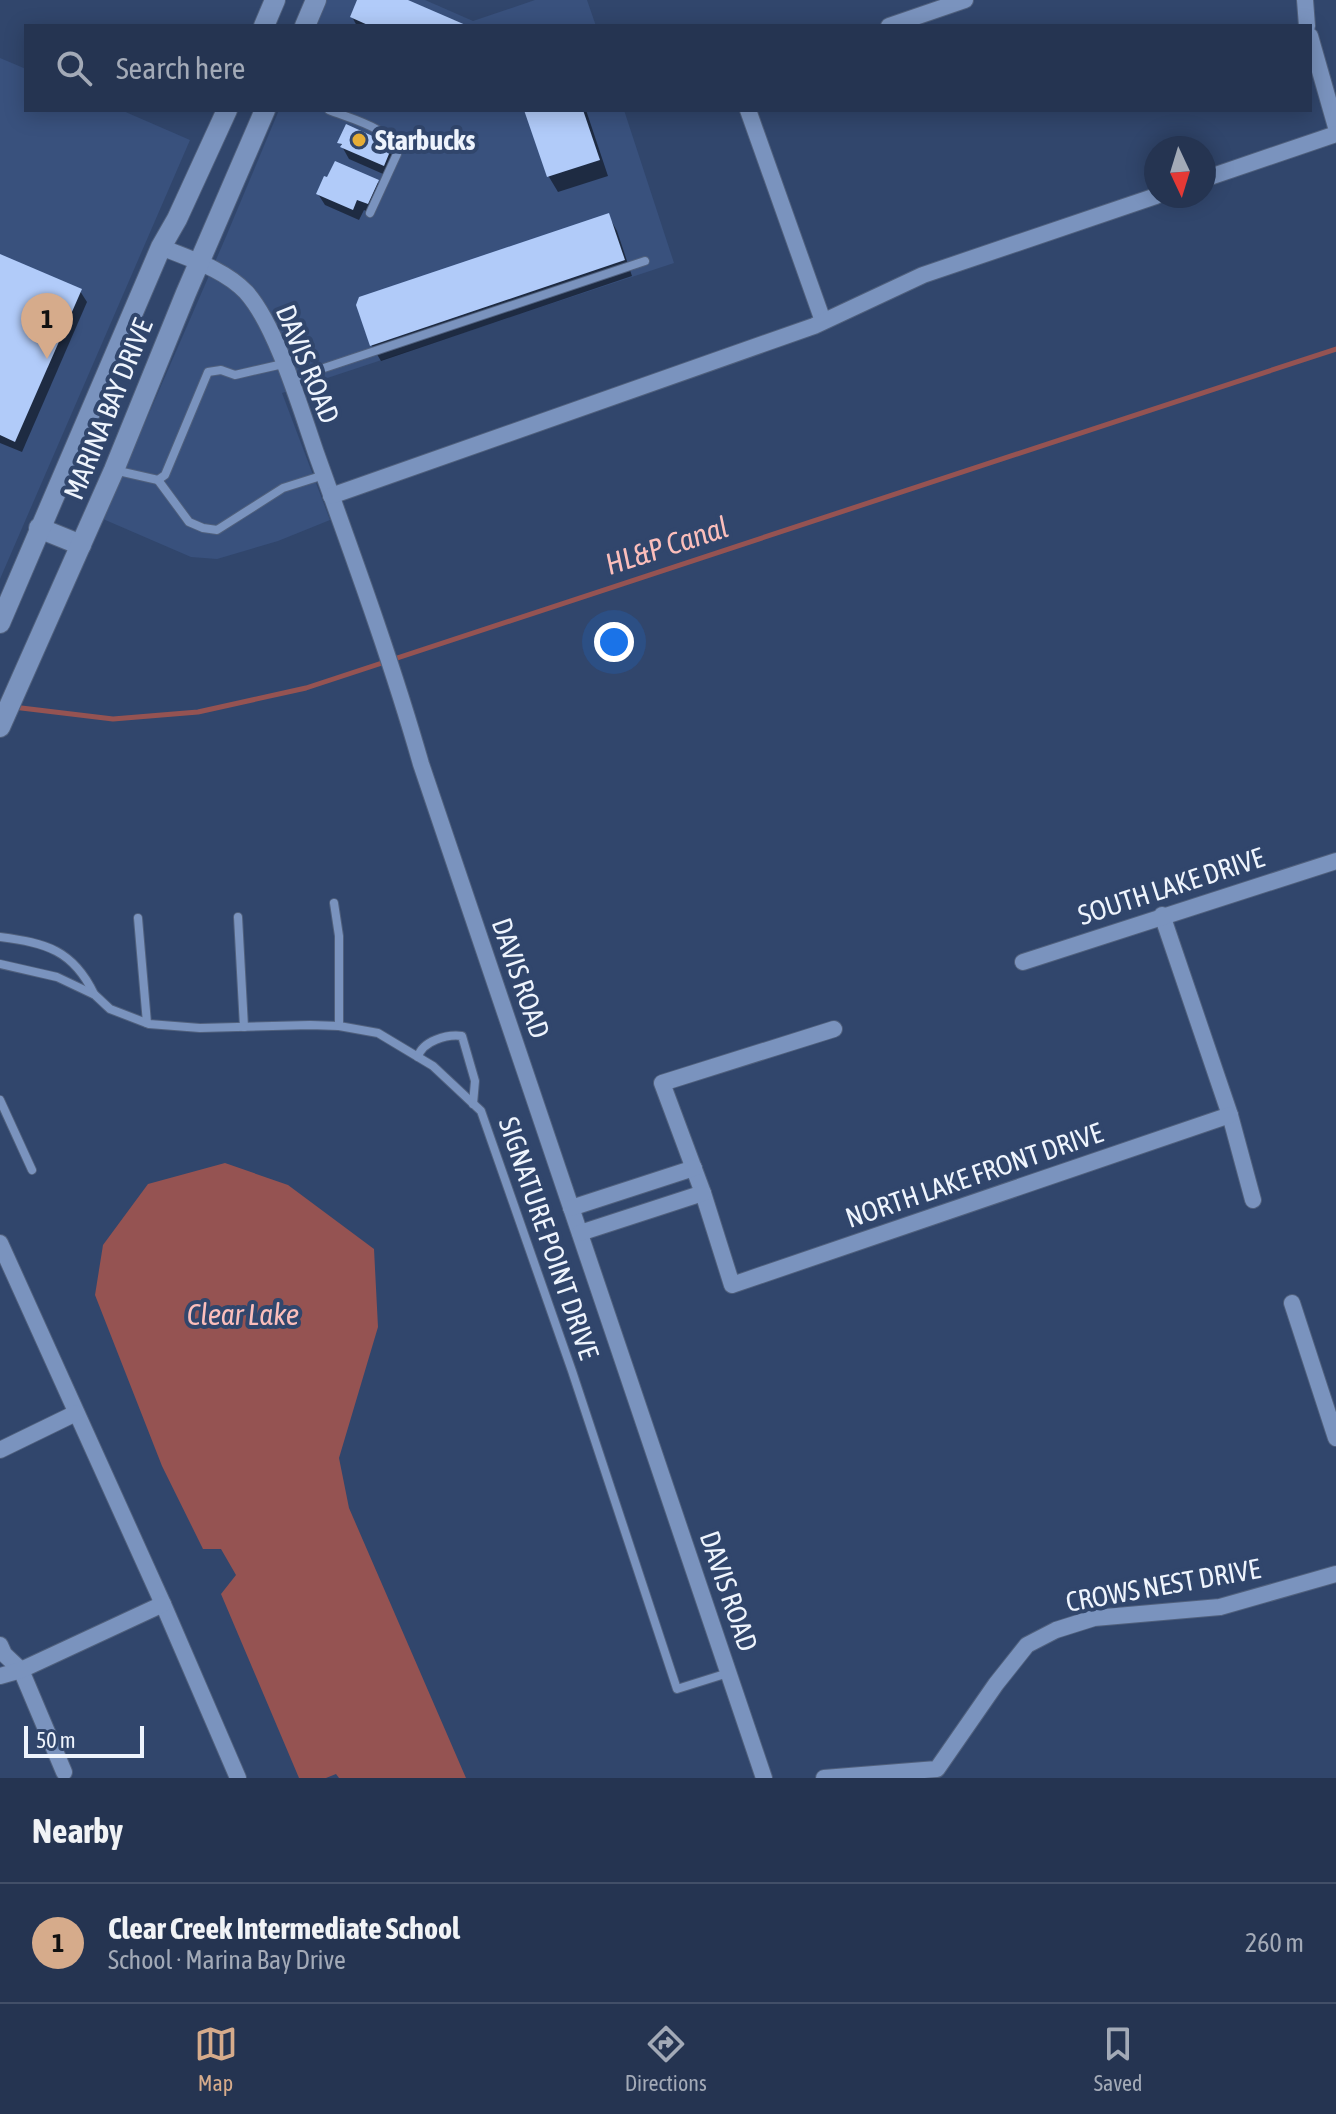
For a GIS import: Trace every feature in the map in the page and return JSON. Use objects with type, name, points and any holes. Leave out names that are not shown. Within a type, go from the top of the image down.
[{"type":"main road","points":[[306,24],[316,0]]},
{"type":"main road","name":"MARINA BAY DRIVE","points":[[0,623],[161,247],[226,112]]},
{"type":"main road","name":"MARINA BAY DRIVE","points":[[0,727],[114,470],[263,112]]},
{"type":"main road","points":[[39,528],[81,545]]},
{"type":"street","points":[[895,24],[965,0]]},
{"type":"street","points":[[1305,0],[1307,24]]},
{"type":"street","points":[[1312,43],[1336,127]]},
{"type":"street","points":[[749,112],[823,321]]},
{"type":"street","points":[[1216,175],[1336,134]]},
{"type":"street","points":[[331,496],[823,321],[923,275],[1144,200]]},
{"type":"street","name":"DAVIS ROAD","points":[[161,247],[224,274],[244,291],[257,306],[287,372],[404,704],[421,764],[764,1778]]},
{"type":"street","name":"SOUTH LAKE DRIVE","points":[[1023,962],[1336,861]]},
{"type":"street","points":[[1162,915],[1230,1115],[1253,1200]]},
{"type":"street","points":[[580,1233],[703,1193],[662,1083],[834,1029]]},
{"type":"street","name":"NORTH LAKE FRONT DRIVE","points":[[703,1193],[732,1285],[1230,1115]]},
{"type":"street","points":[[571,1208],[694,1168]]},
{"type":"street","points":[[0,1243],[238,1778]]},
{"type":"street","points":[[1292,1303],[1336,1438]]},
{"type":"street","points":[[0,1450],[76,1413]]},
{"type":"street","name":"CROWS NEST DRIVE","points":[[824,1778],[937,1769],[1027,1645],[1056,1630],[1094,1618],[1220,1607],[1336,1574]]},
{"type":"street","points":[[0,1676],[21,1670],[163,1604]]},
{"type":"street","points":[[0,1645],[4,1654],[21,1670],[64,1772]]},
{"type":"lane","points":[[334,112],[389,136],[395,144],[397,154],[370,213]]},
{"type":"lane","points":[[158,480],[165,475],[208,372],[221,370],[235,375],[287,372],[645,261]]},
{"type":"lane","points":[[114,470],[158,480],[189,522],[217,530],[283,488],[324,475]]},
{"type":"lane","points":[[334,903],[339,936],[339,1026]]},
{"type":"lane","points":[[238,917],[244,1027]]},
{"type":"lane","points":[[138,918],[147,1023]]},
{"type":"lane","name":"SIGNATURE POINT DRIVE","points":[[0,937],[37,943],[62,954],[84,972],[95,995]]},
{"type":"lane","name":"SIGNATURE POINT DRIVE","points":[[0,964],[57,977],[95,995],[110,1009],[147,1023],[200,1028],[339,1026],[378,1033],[433,1066],[481,1111],[572,1371],[677,1689],[729,1673]]},
{"type":"lane","points":[[418,1057],[425,1044],[455,1035],[462,1036],[475,1081],[473,1104]]},
{"type":"lane","points":[[0,1100],[32,1170]]},
{"type":"shaded area","points":[[324,0],[425,0],[473,21],[535,0],[587,0],[595,24],[314,24]]},
{"type":"shaded area","points":[[0,58],[24,68],[24,112],[126,112],[190,140],[0,579]]},
{"type":"shaded area","points":[[278,112],[625,112],[674,263],[282,393],[330,520],[278,541],[217,559],[191,557],[103,519]]},
{"type":"water","name":"Clear Lake","points":[[225,1163],[288,1185],[374,1249],[378,1327],[339,1458],[349,1508],[466,1778],[339,1778],[336,1774],[326,1778],[299,1778],[221,1594],[236,1575],[221,1549],[203,1549],[162,1466],[95,1295],[103,1245],[148,1184]]},
{"type":"building","points":[[357,0],[408,0],[463,24],[366,24],[350,17]]},
{"type":"building","points":[[525,112],[584,112],[600,160],[547,177]]},
{"type":"building","points":[[346,124],[390,144],[384,166],[340,147],[342,144],[337,143]]},
{"type":"building","points":[[335,161],[379,180],[368,204],[357,200],[353,210],[316,194]]},
{"type":"building","points":[[609,213],[625,260],[370,346],[356,305],[359,297]]},
{"type":"building","points":[[0,254],[82,289],[15,442],[0,435]]},
{"type":"waterway","name":"HL&P Canal","points":[[13,707],[113,719],[198,712],[306,688],[1336,349]]},
{"type":"place","name":"Starbucks","points":[[359,140]]},
{"type":"place","name":"Clear Creek Intermediate School","points":[[47,359]]}]
